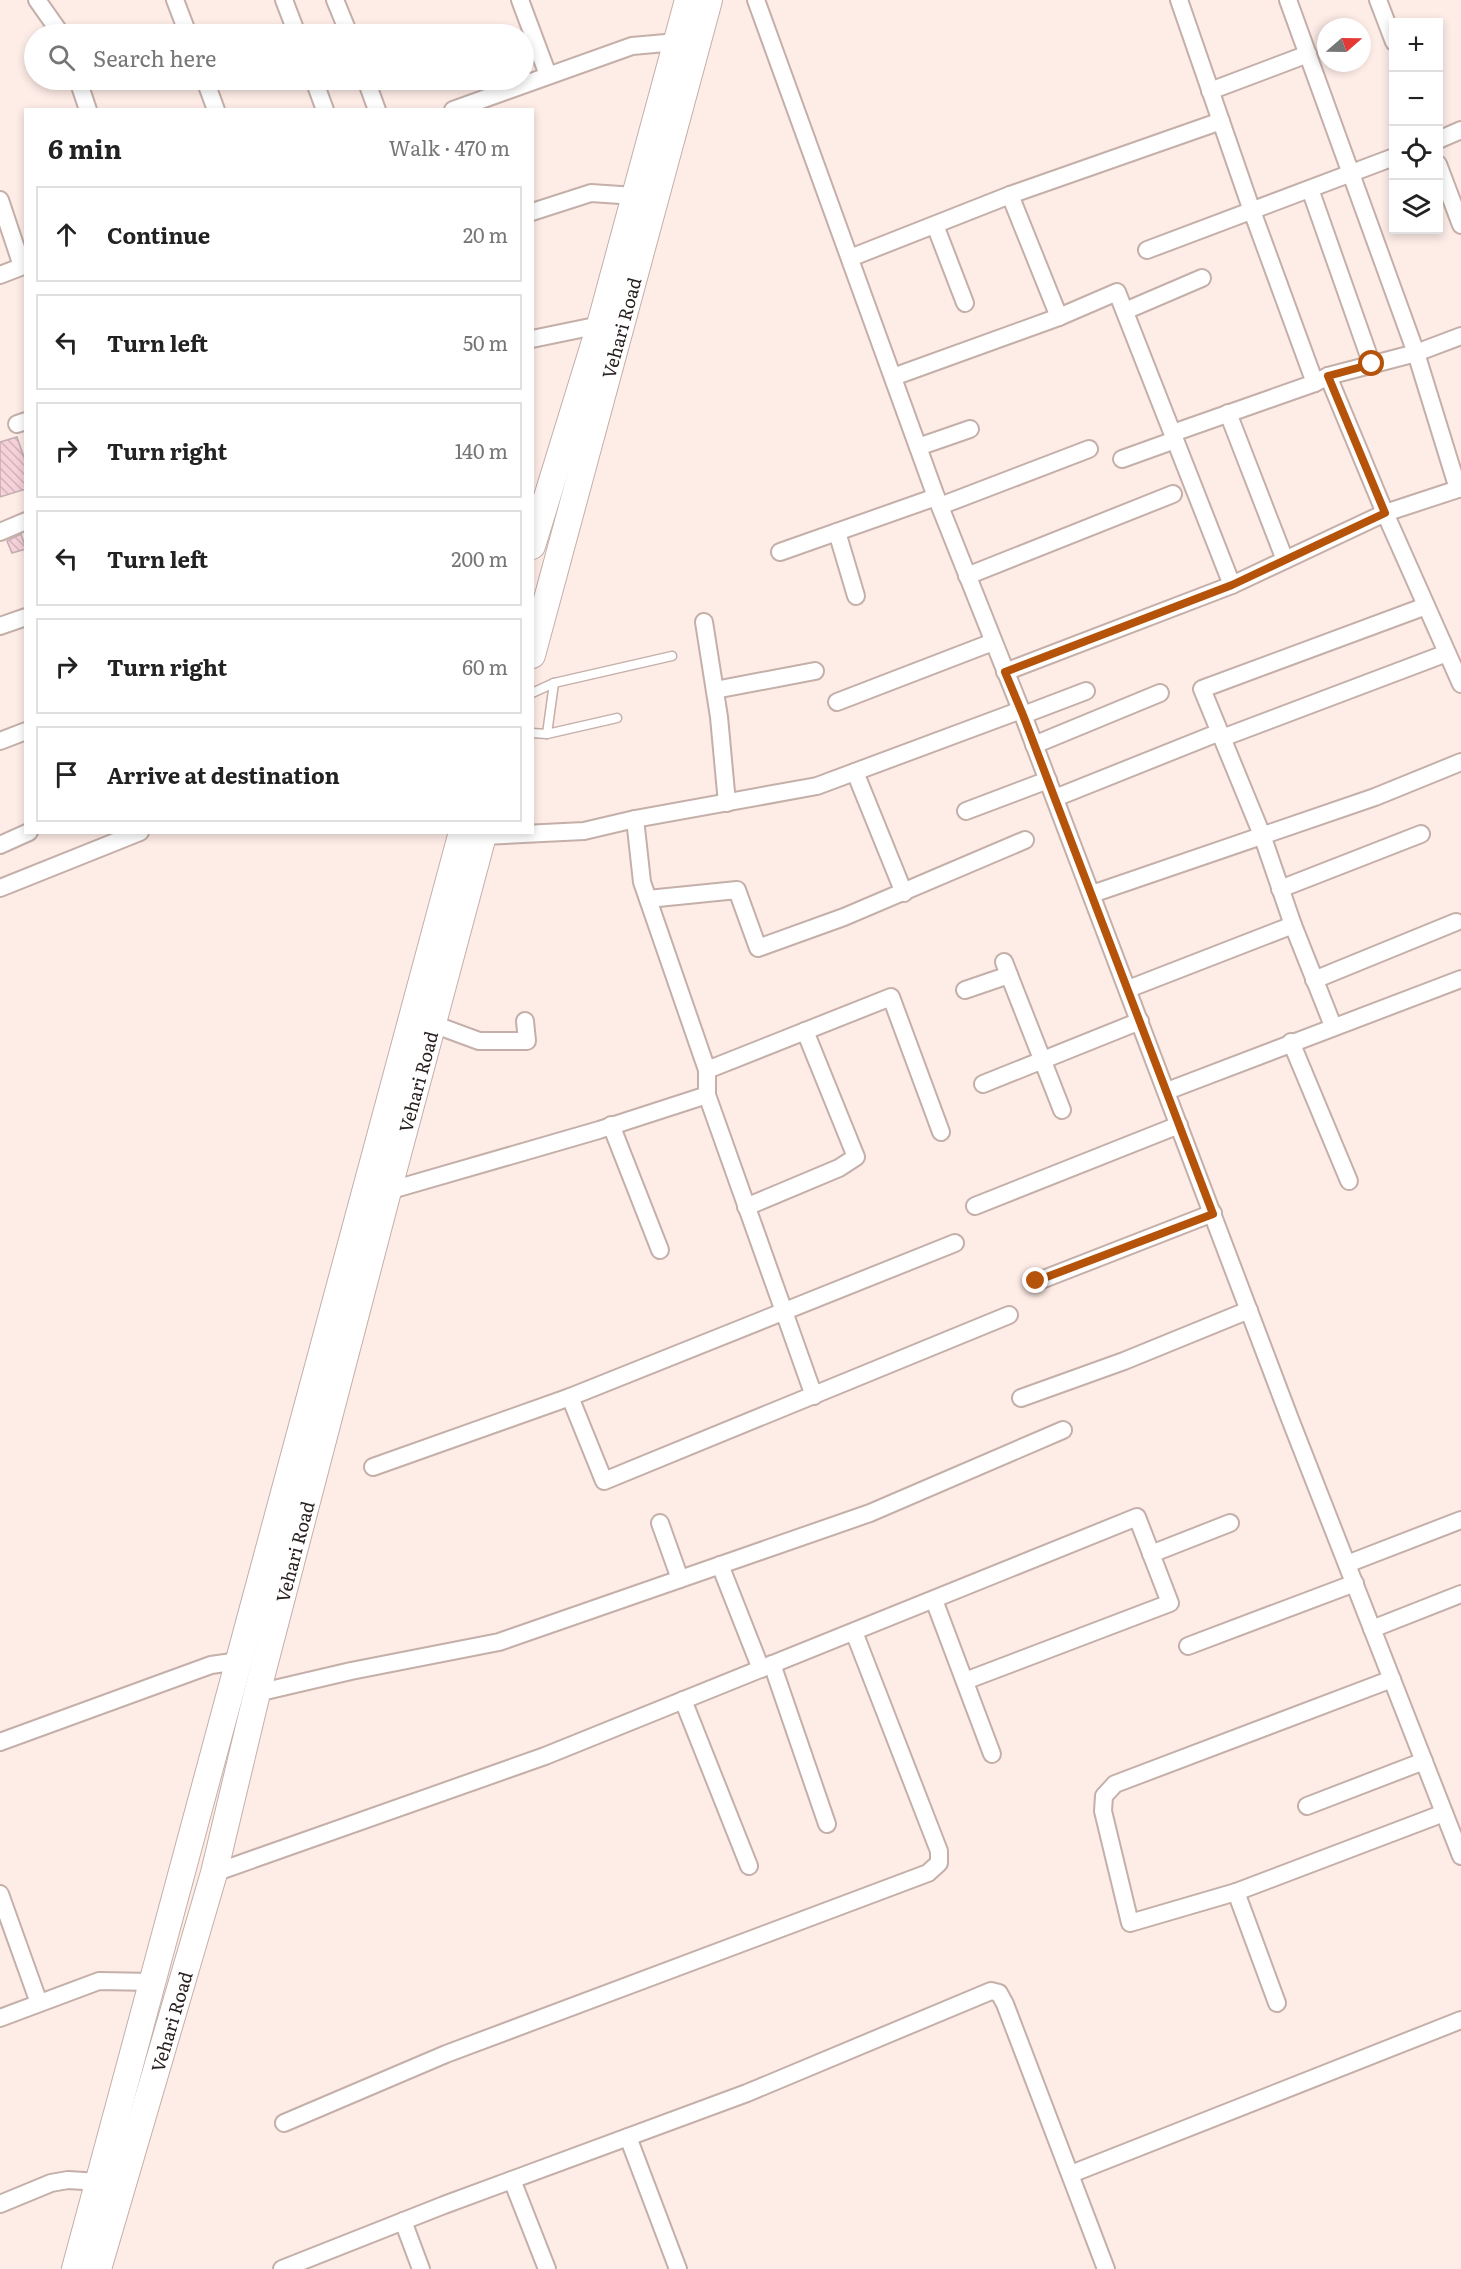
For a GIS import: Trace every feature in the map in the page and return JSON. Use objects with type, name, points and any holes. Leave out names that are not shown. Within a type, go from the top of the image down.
[{"type":"main road","name":"Vehari Road","points":[[534,540],[600,325],[688,0]]},
{"type":"main road","name":"Vehari Road","points":[[534,649],[709,0]]},
{"type":"main road","name":"Vehari Road","points":[[75,2269],[111,2185],[214,1874],[257,1693],[433,1024],[476,834]]},
{"type":"main road","name":"Vehari Road","points":[[98,2269],[111,2185],[154,1982],[239,1661],[476,834]]},
{"type":"street","points":[[37,0],[54,24]]},
{"type":"street","points":[[175,0],[184,24]]},
{"type":"street","points":[[284,0],[293,24]]},
{"type":"street","points":[[335,0],[345,24]]},
{"type":"street","points":[[520,0],[529,24]]},
{"type":"street","points":[[756,0],[938,502],[1022,712],[1372,1629],[1444,1813],[1456,1828],[1461,1856]]},
{"type":"street","points":[[1179,0],[1252,211],[1321,379],[1385,513],[1461,684]]},
{"type":"street","points":[[1005,672],[1232,585],[1385,513],[1459,488],[1416,353],[1288,0]]},
{"type":"street","points":[[1378,0],[1389,29]]},
{"type":"street","points":[[534,38],[548,75]]},
{"type":"street","points":[[534,80],[632,46],[677,42]]},
{"type":"street","points":[[1210,91],[1308,54]]},
{"type":"street","points":[[81,90],[87,108]]},
{"type":"street","points":[[209,90],[215,108]]},
{"type":"street","points":[[318,90],[324,108]]},
{"type":"street","points":[[370,90],[376,108]]},
{"type":"street","points":[[458,108],[507,90]]},
{"type":"street","points":[[850,258],[1010,195],[1221,122]]},
{"type":"street","points":[[1443,138],[1461,130]]},
{"type":"street","points":[[1147,250],[1389,159]]},
{"type":"street","points":[[1443,177],[1461,225]]},
{"type":"street","points":[[1310,189],[1372,364]]},
{"type":"street","points":[[534,211],[591,193],[635,196]]},
{"type":"street","points":[[1010,195],[1059,317]]},
{"type":"street","points":[[0,200],[24,266],[0,275]]},
{"type":"street","points":[[935,225],[965,303]]},
{"type":"street","points":[[1125,311],[1202,278]]},
{"type":"street","points":[[893,377],[1059,317],[1117,292],[1232,585]]},
{"type":"street","points":[[534,339],[600,325]]},
{"type":"street","points":[[1122,459],[1228,413],[1321,379],[1416,353],[1461,336]]},
{"type":"street","points":[[1228,413],[1285,560]]},
{"type":"street","points":[[918,447],[970,429]]},
{"type":"street","points":[[780,552],[837,532],[938,502],[1089,449]]},
{"type":"street","points":[[967,576],[1173,494]]},
{"type":"street","points":[[0,532],[24,522]]},
{"type":"street","points":[[837,532],[856,596]]},
{"type":"street","points":[[1333,1026],[1293,925],[1262,835],[1202,689],[1426,606]]},
{"type":"street","points":[[0,626],[24,618]]},
{"type":"street","points":[[704,622],[715,690],[727,803]]},
{"type":"street","points":[[837,702],[993,642]]},
{"type":"street","points":[[1055,798],[1447,652]]},
{"type":"street","points":[[715,690],[815,671]]},
{"type":"street","points":[[534,832],[584,831],[635,819],[817,786],[1086,691]]},
{"type":"street","points":[[1034,745],[1160,693]]},
{"type":"street","points":[[0,741],[24,732]]},
{"type":"street","points":[[1092,894],[1375,797],[1461,762]]},
{"type":"street","points":[[855,772],[904,892]]},
{"type":"street","points":[[966,811],[1048,780]]},
{"type":"street","points":[[635,819],[642,882],[707,1071],[707,1095],[814,1396]]},
{"type":"street","points":[[0,845],[25,834]]},
{"type":"street","points":[[0,888],[135,834]]},
{"type":"street","points":[[1280,889],[1421,834]]},
{"type":"street","points":[[648,898],[737,890],[758,948],[844,917],[1025,840]]},
{"type":"street","points":[[1314,980],[1456,922]]},
{"type":"street","points":[[1128,989],[1293,925]]},
{"type":"street","points":[[965,990],[1006,968],[1062,1110]]},
{"type":"street","points":[[1167,1090],[1461,978]]},
{"type":"street","points":[[707,1071],[891,997],[941,1132]]},
{"type":"street","points":[[433,1024],[479,1041],[527,1041],[525,1021]]},
{"type":"street","points":[[983,1084],[1140,1021]]},
{"type":"street","points":[[746,1207],[839,1168],[856,1157],[805,1031]]},
{"type":"street","points":[[1292,1042],[1349,1181]]},
{"type":"street","points":[[388,1191],[707,1095]]},
{"type":"street","points":[[612,1125],[660,1250]]},
{"type":"street","points":[[975,1206],[1179,1125]]},
{"type":"street","points":[[1036,1281],[1213,1214]]},
{"type":"street","points":[[373,1467],[570,1397],[955,1243]]},
{"type":"street","points":[[1021,1398],[1124,1361],[1249,1310]]},
{"type":"street","points":[[570,1397],[604,1481],[1009,1315]]},
{"type":"street","points":[[257,1693],[351,1671],[499,1642],[870,1513],[1063,1430]]},
{"type":"street","points":[[214,1874],[545,1756],[1137,1517],[1170,1603],[965,1681]]},
{"type":"street","points":[[1347,1564],[1461,1520]]},
{"type":"street","points":[[660,1523],[680,1579]]},
{"type":"street","points":[[1151,1554],[1230,1523]]},
{"type":"street","points":[[720,1565],[766,1666],[827,1824]]},
{"type":"street","points":[[1188,1646],[1355,1583]]},
{"type":"street","points":[[1372,1629],[1461,1594]]},
{"type":"street","points":[[934,1600],[992,1754]]},
{"type":"street","points":[[284,2123],[446,2054],[928,1873],[939,1863],[939,1851],[854,1632]]},
{"type":"street","points":[[0,1742],[211,1665],[239,1661]]},
{"type":"street","points":[[1392,1679],[1115,1784],[1104,1796],[1103,1810],[1130,1923],[1236,1892],[1444,1813]]},
{"type":"street","points":[[682,1700],[749,1866]]},
{"type":"street","points":[[1307,1806],[1424,1761]]},
{"type":"street","points":[[1236,1892],[1278,2003]]},
{"type":"street","points":[[0,1894],[39,2004]]},
{"type":"street","points":[[0,2018],[99,1981],[154,1982]]},
{"type":"street","points":[[282,2269],[403,2221],[747,2093],[992,1991],[999,1993],[1005,2004],[1106,2269]]},
{"type":"street","points":[[1071,2174],[1461,2019]]},
{"type":"street","points":[[628,2137],[678,2269]]},
{"type":"street","points":[[0,2204],[51,2183],[68,2180],[111,2185]]},
{"type":"street","points":[[512,2180],[548,2269]]},
{"type":"street","points":[[403,2221],[421,2269]]},
{"type":"lane","points":[[534,692],[554,683],[672,656]]},
{"type":"lane","points":[[547,734],[554,683]]},
{"type":"lane","points":[[534,733],[547,734],[617,718]]},
{"type":"building","points":[[17,437],[24,457],[24,490],[0,497],[0,442]]},
{"type":"building","points":[[21,534],[24,550],[12,553],[7,541]]},
{"type":"route","points":[[1036,1281],[1213,1214],[1005,672],[1232,585],[1385,513],[1328,376],[1372,364]]}]
